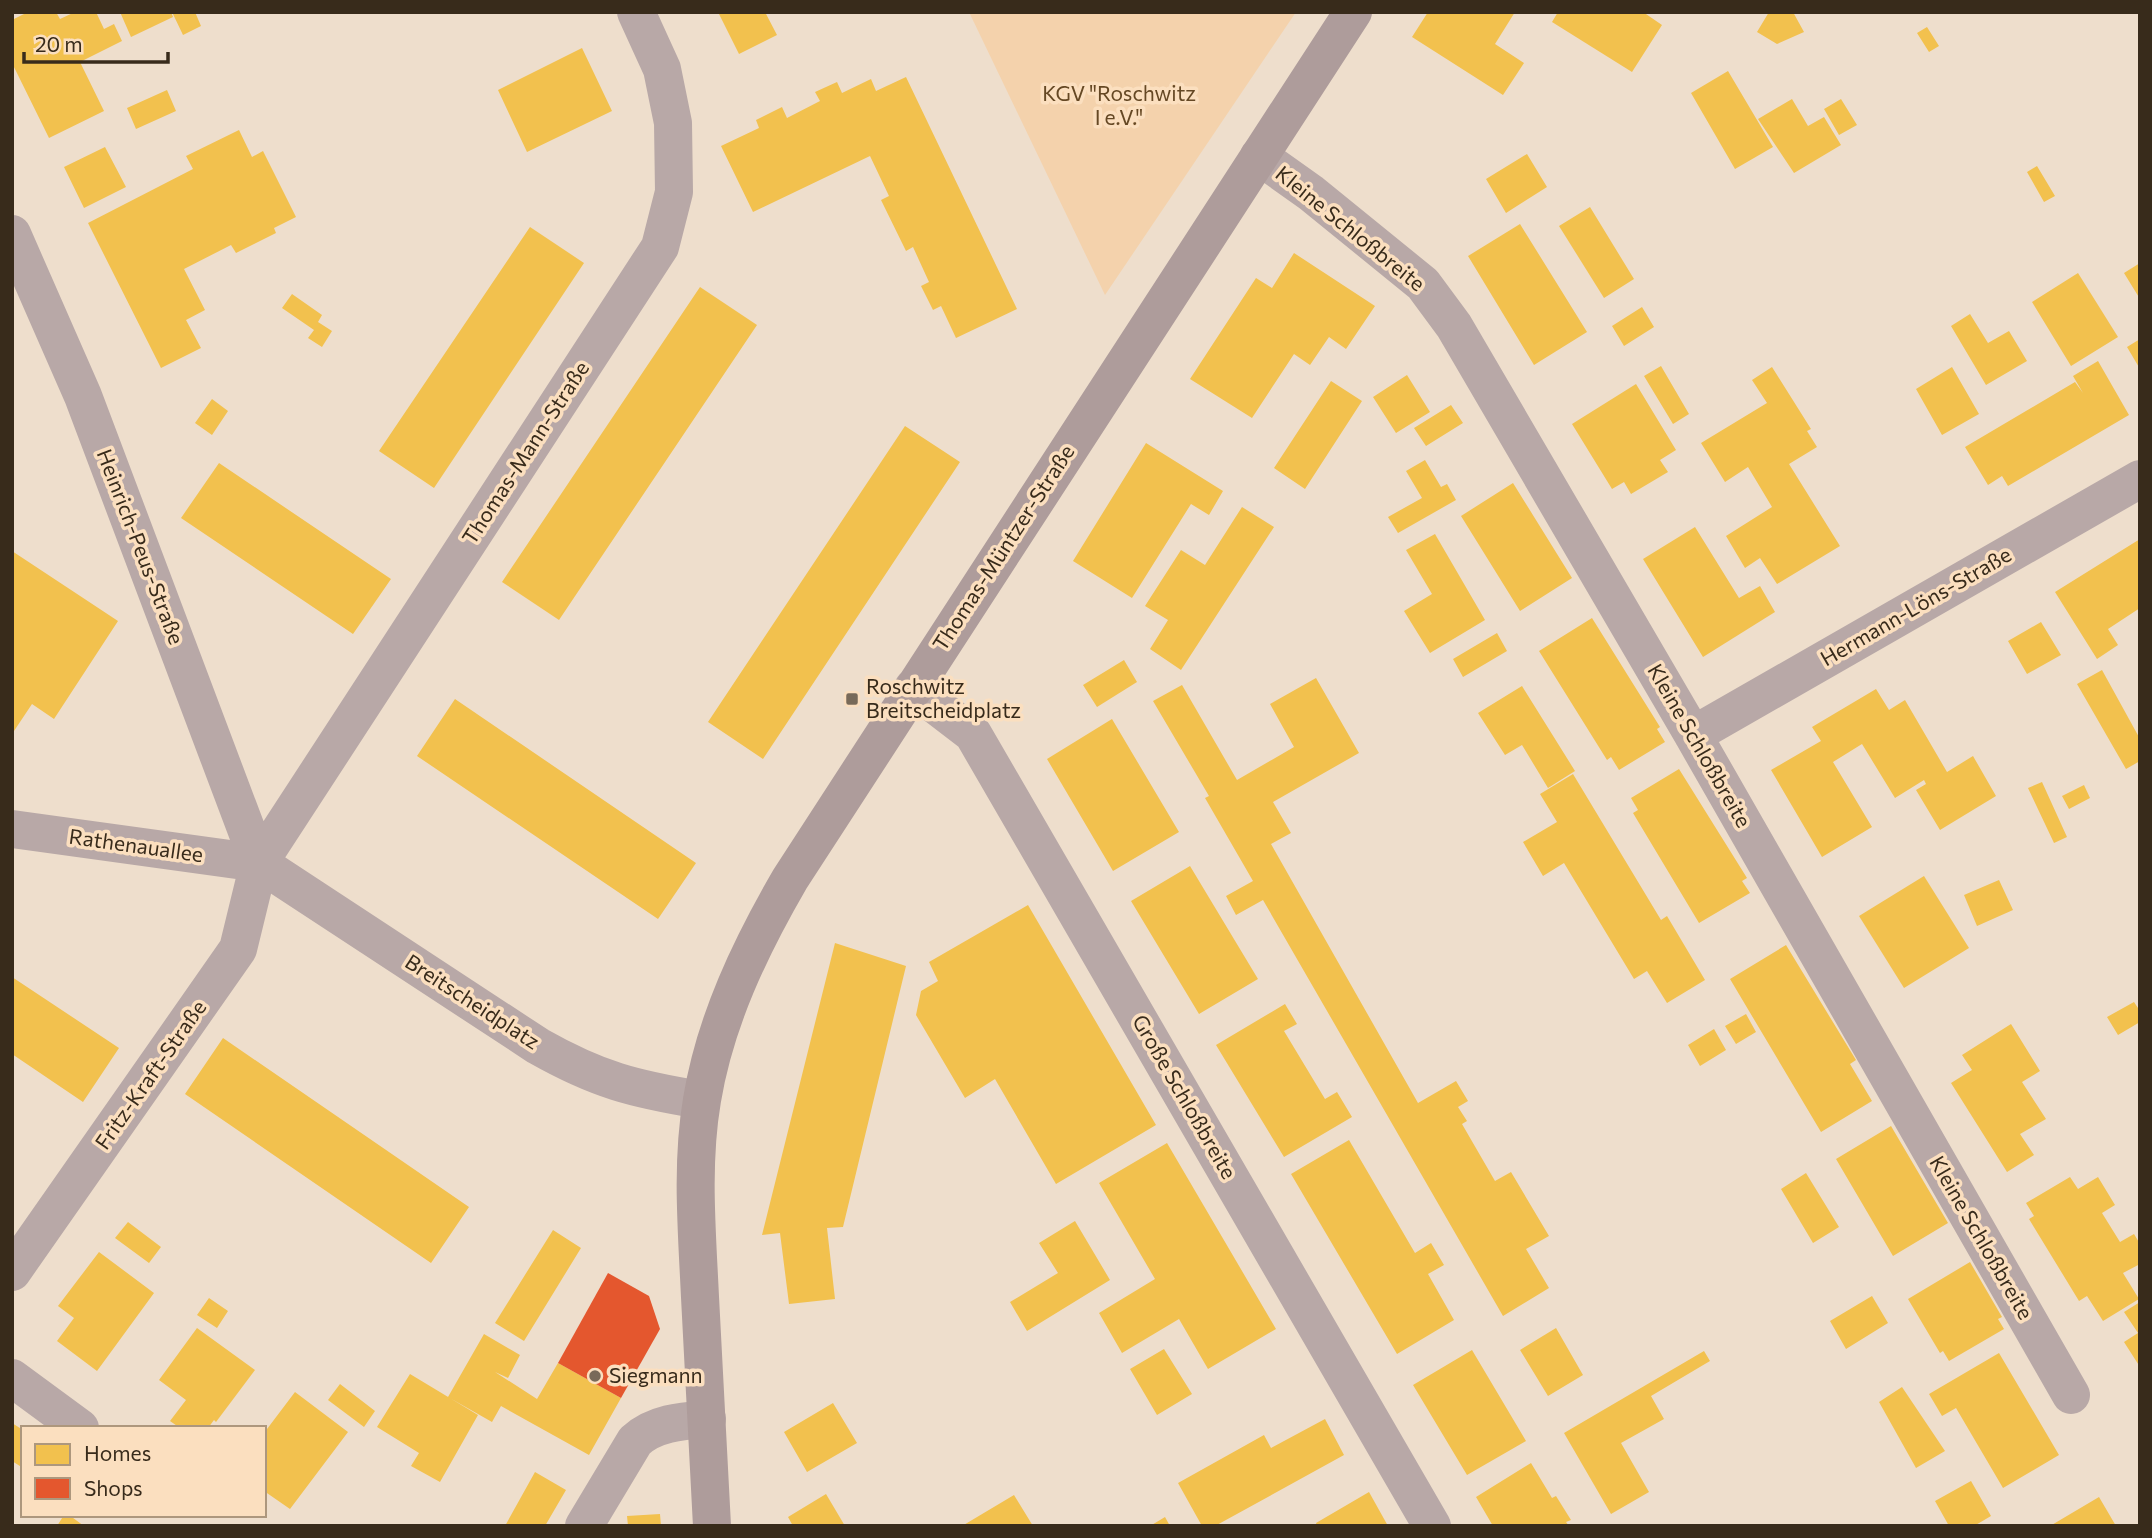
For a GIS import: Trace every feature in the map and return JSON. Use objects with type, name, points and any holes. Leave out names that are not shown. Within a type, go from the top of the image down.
[{"type":"main road","name":"Thomas-Müntzer-Straße","points":[[712,1526],[695,1185],[701,1100],[711,1055],[732,994],[757,936],[790,879],[1353,12]]},
{"type":"street","name":"Thomas-Mann-Straße","points":[[259,863],[660,247],[674,192],[673,123],[662,68],[636,12]]},
{"type":"street","name":"Kleine Schloßbreite","points":[[1259,156],[1311,193],[1423,284],[1454,326],[1693,735],[2071,1395]]},
{"type":"street","name":"Heinrich-Peus-Straße","points":[[12,234],[83,396],[259,863]]},
{"type":"street","name":"Hermann-Löns-Straße","points":[[1693,735],[2140,479]]},
{"type":"street","name":"Große Schloßbreite","points":[[913,688],[973,734],[1432,1526]]},
{"type":"street","name":"Rathenauallee","points":[[12,829],[259,863]]},
{"type":"street","name":"Breitscheidplatz","points":[[259,863],[538,1046],[581,1070],[640,1090],[701,1100]]},
{"type":"street","name":"Fritz-Kraft-Straße","points":[[12,1272],[238,949],[259,863]]},
{"type":"street","points":[[12,1378],[77,1426]]},
{"type":"street","points":[[584,1526],[635,1441],[644,1433],[682,1421],[707,1419]]},
{"type":"green space","name":"KGV \"Roschwitz I e.V.\"","points":[[969,12],[1296,12],[1105,295]]},
{"type":"building: Homes","points":[[28,12],[56,12],[60,19],[75,12],[96,12],[104,29],[114,24],[122,41],[80,62],[104,111],[49,138],[12,63],[12,20]]},
{"type":"building: Homes","points":[[120,12],[171,12],[173,17],[131,37]]},
{"type":"building: Homes","points":[[172,12],[195,12],[201,26],[183,35]]},
{"type":"building: Homes","points":[[718,12],[765,12],[777,35],[739,54]]},
{"type":"building: Homes","points":[[1428,12],[1515,12],[1495,44],[1524,63],[1503,95],[1412,37]]},
{"type":"building: Homes","points":[[1558,12],[1643,12],[1662,25],[1632,72],[1552,22]]},
{"type":"building: Homes","points":[[1769,12],[1793,12],[1804,32],[1777,44],[1757,32]]},
{"type":"building: Homes","points":[[1927,27],[1939,46],[1929,52],[1917,33]]},
{"type":"building: Homes","points":[[582,48],[612,111],[527,152],[498,90]]},
{"type":"building: Homes","points":[[1728,71],[1773,147],[1735,169],[1691,93]]},
{"type":"building: Homes","points":[[906,77],[1017,309],[956,338],[941,306],[933,310],[921,286],[929,282],[913,247],[906,251],[881,200],[889,196],[870,156],[753,212],[721,146],[759,128],[756,120],[782,107],[787,118],[820,101],[815,92],[837,82],[842,93],[871,79],[876,91]]},
{"type":"building: Homes","points":[[167,90],[176,111],[136,129],[127,108]]},
{"type":"building: Homes","points":[[1792,99],[1808,126],[1824,117],[1841,145],[1794,173],[1758,119]]},
{"type":"building: Homes","points":[[1841,99],[1857,125],[1839,135],[1824,109]]},
{"type":"building: Homes","points":[[239,130],[252,157],[263,151],[296,217],[274,228],[276,233],[236,253],[231,245],[184,269],[205,310],[186,320],[201,348],[161,368],[88,223],[193,169],[186,156]]},
{"type":"building: Homes","points":[[105,147],[126,187],[84,208],[64,167]]},
{"type":"building: Homes","points":[[1527,154],[1547,187],[1506,213],[1486,179]]},
{"type":"building: Homes","points":[[2037,166],[2055,196],[2044,202],[2027,172]]},
{"type":"building: Homes","points":[[1590,207],[1634,279],[1604,298],[1559,226]]},
{"type":"building: Homes","points":[[1520,224],[1587,332],[1534,365],[1468,256]]},
{"type":"building: Homes","points":[[530,227],[584,263],[434,488],[379,451]]},
{"type":"building: Homes","points":[[1294,253],[1375,306],[1346,349],[1329,337],[1310,365],[1294,354],[1252,418],[1190,379],[1256,278],[1272,288]]},
{"type":"building: Homes","points":[[2140,263],[2140,299],[2124,273]]},
{"type":"building: Homes","points":[[2078,273],[2118,337],[2071,366],[2032,302]]},
{"type":"building: Homes","points":[[700,287],[757,325],[559,620],[502,582]]},
{"type":"building: Homes","points":[[292,294],[322,315],[318,322],[332,331],[322,347],[308,338],[314,330],[282,308]]},
{"type":"building: Homes","points":[[1642,307],[1654,327],[1624,346],[1612,326]]},
{"type":"building: Homes","points":[[1970,314],[1988,343],[2009,331],[2027,361],[1986,385],[1951,326]]},
{"type":"building: Homes","points":[[2140,339],[2140,369],[2127,347]]},
{"type":"building: Homes","points":[[2098,361],[2129,415],[2008,486],[2002,476],[1988,485],[1965,447],[2075,382],[2083,393],[2073,376]]},
{"type":"building: Homes","points":[[1661,366],[1689,414],[1673,424],[1644,376]]},
{"type":"building: Homes","points":[[1772,367],[1811,429],[1807,431],[1817,447],[1789,464],[1840,546],[1777,584],[1760,558],[1745,568],[1726,536],[1772,507],[1748,467],[1725,482],[1701,443],[1767,403],[1752,380]]},
{"type":"building: Homes","points":[[1952,367],[1979,414],[1942,435],[1916,389]]},
{"type":"building: Homes","points":[[1407,375],[1430,412],[1396,433],[1373,397]]},
{"type":"building: Homes","points":[[1331,381],[1362,401],[1305,489],[1274,468]]},
{"type":"building: Homes","points":[[1636,384],[1676,450],[1660,460],[1668,472],[1631,494],[1624,482],[1612,489],[1572,424]]},
{"type":"building: Homes","points":[[212,399],[228,411],[212,435],[195,423]]},
{"type":"building: Homes","points":[[1451,405],[1463,423],[1426,446],[1414,428]]},
{"type":"building: Homes","points":[[905,426],[960,462],[763,759],[708,722]]},
{"type":"building: Homes","points":[[1146,443],[1223,491],[1209,515],[1191,504],[1132,598],[1073,561]]},
{"type":"building: Homes","points":[[1425,460],[1441,487],[1447,484],[1456,500],[1398,533],[1388,517],[1422,498],[1406,471]]},
{"type":"building: Homes","points":[[219,463],[391,579],[353,634],[181,518]]},
{"type":"building: Homes","points":[[1513,483],[1572,578],[1520,611],[1461,516]]},
{"type":"building: Homes","points":[[1242,507],[1274,527],[1181,670],[1150,649],[1168,620],[1145,606],[1181,550],[1205,565]]},
{"type":"building: Homes","points":[[1695,527],[1739,598],[1760,586],[1775,612],[1703,657],[1643,559]]},
{"type":"building: Homes","points":[[1435,534],[1485,620],[1430,653],[1404,611],[1432,594],[1406,550]]},
{"type":"building: Homes","points":[[2140,539],[2140,608],[2108,629],[2118,645],[2097,659],[2055,592]]},
{"type":"building: Homes","points":[[12,551],[118,621],[54,719],[32,704],[12,734]]},
{"type":"building: Homes","points":[[1592,618],[1660,727],[1657,729],[1665,742],[1619,770],[1611,757],[1607,760],[1539,651]]},
{"type":"building: Homes","points":[[2041,622],[2061,655],[2027,674],[2008,641]]},
{"type":"building: Homes","points":[[1497,633],[1507,651],[1463,677],[1453,659]]},
{"type":"building: Homes","points":[[1124,660],[1137,682],[1097,707],[1083,685]]},
{"type":"building: Homes","points":[[2102,670],[2140,739],[2140,761],[2126,769],[2077,684]]},
{"type":"building: Homes","points":[[1316,678],[1359,753],[1273,802],[1291,833],[1271,844],[1418,1103],[1456,1081],[1468,1101],[1458,1107],[1467,1121],[1462,1124],[1495,1181],[1511,1172],[1549,1236],[1526,1249],[1549,1288],[1503,1316],[1263,900],[1236,915],[1226,896],[1253,881],[1205,798],[1209,796],[1153,701],[1182,685],[1237,780],[1294,747],[1270,704]]},
{"type":"building: Homes","points":[[1522,686],[1575,771],[1548,788],[1522,745],[1505,755],[1478,713]]},
{"type":"building: Homes","points":[[1876,689],[1889,710],[1905,700],[1947,772],[1973,756],[1996,796],[1940,830],[1916,790],[1926,784],[1924,780],[1895,798],[1862,744],[1833,762],[1872,827],[1822,857],[1771,770],[1821,741],[1812,727]]},
{"type":"building: Homes","points":[[455,699],[696,863],[658,919],[417,756]]},
{"type":"building: Homes","points":[[1112,719],[1179,832],[1113,871],[1047,759]]},
{"type":"building: Homes","points":[[1679,769],[1747,878],[1742,881],[1750,893],[1699,923],[1633,813],[1638,810],[1631,798]]},
{"type":"building: Homes","points":[[1573,774],[1661,920],[1667,916],[1705,980],[1667,1003],[1647,971],[1634,979],[1564,863],[1543,876],[1523,842],[1557,822],[1540,794]]},
{"type":"building: Homes","points":[[2042,782],[2067,837],[2054,843],[2028,788]]},
{"type":"building: Homes","points":[[2084,785],[2090,798],[2069,809],[2062,796]]},
{"type":"building: Homes","points":[[1190,866],[1258,979],[1199,1014],[1131,901]]},
{"type":"building: Homes","points":[[1924,876],[1969,948],[1904,988],[1859,916]]},
{"type":"building: Homes","points":[[1999,880],[2013,910],[1977,926],[1964,895]]},
{"type":"building: Homes","points":[[1028,905],[1156,1125],[1056,1184],[995,1079],[965,1098],[916,1015],[921,991],[938,981],[929,962]]},
{"type":"building: Homes","points":[[835,943],[906,966],[843,1227],[827,1228],[835,1299],[789,1304],[780,1233],[762,1235]]},
{"type":"building: Homes","points":[[1786,945],[1856,1060],[1850,1064],[1872,1101],[1821,1132],[1730,979]]},
{"type":"building: Homes","points":[[12,977],[119,1048],[83,1102],[12,1054]]},
{"type":"building: Homes","points":[[2134,1002],[2140,1011],[2140,1022],[2118,1035],[2107,1017]]},
{"type":"building: Homes","points":[[1285,1004],[1297,1024],[1284,1031],[1325,1099],[1337,1092],[1352,1117],[1284,1157],[1216,1045]]},
{"type":"building: Homes","points":[[1746,1014],[1756,1032],[1736,1044],[1725,1026]]},
{"type":"building: Homes","points":[[2011,1024],[2040,1071],[2022,1082],[2046,1119],[2020,1134],[2034,1155],[2007,1172],[1951,1083],[1972,1070],[1962,1055]]},
{"type":"building: Homes","points":[[1714,1029],[1726,1050],[1700,1066],[1688,1045]]},
{"type":"building: Homes","points":[[223,1038],[469,1207],[431,1263],[185,1094]]},
{"type":"building: Homes","points":[[1891,1126],[1948,1223],[1893,1256],[1836,1159]]},
{"type":"building: Homes","points":[[1349,1140],[1415,1253],[1431,1243],[1444,1265],[1428,1274],[1454,1320],[1397,1354],[1291,1174]]},
{"type":"building: Homes","points":[[1167,1143],[1276,1329],[1208,1369],[1179,1319],[1122,1353],[1099,1313],[1155,1279],[1099,1183]]},
{"type":"building: Homes","points":[[1806,1173],[1839,1227],[1813,1243],[1781,1189]]},
{"type":"building: Homes","points":[[2070,1177],[2078,1189],[2098,1177],[2115,1205],[2102,1213],[2120,1242],[2134,1234],[2140,1244],[2140,1264],[2123,1273],[2139,1299],[2103,1321],[2087,1296],[2079,1301],[2029,1219],[2034,1216],[2026,1203]]},
{"type":"building: Homes","points":[[1075,1221],[1110,1280],[1027,1331],[1010,1302],[1058,1273],[1039,1243]]},
{"type":"building: Homes","points":[[128,1222],[161,1247],[149,1263],[115,1238]]},
{"type":"building: Homes","points":[[553,1230],[581,1248],[524,1341],[495,1323]]},
{"type":"building: Homes","points":[[99,1252],[154,1293],[97,1371],[57,1341],[74,1318],[58,1306]]},
{"type":"building: Homes","points":[[1970,1262],[2002,1317],[1998,1319],[2004,1329],[1949,1361],[1943,1351],[1940,1353],[1908,1299]]},
{"type":"building: Homes","points":[[1872,1296],[1888,1323],[1846,1349],[1830,1321]]},
{"type":"building: Homes","points":[[209,1298],[228,1311],[217,1328],[197,1315]]},
{"type":"building: Homes","points":[[2140,1302],[2140,1367],[2124,1342],[2138,1333],[2124,1312]]},
{"type":"building: Homes","points":[[197,1328],[255,1370],[216,1422],[214,1420],[210,1426],[177,1426],[170,1421],[186,1400],[159,1380]]},
{"type":"building: Homes","points":[[1556,1328],[1583,1375],[1548,1396],[1520,1350]]},
{"type":"building: Homes","points":[[484,1334],[520,1355],[508,1378],[495,1372],[537,1399],[558,1363],[621,1398],[589,1455],[501,1406],[492,1422],[448,1397]]},
{"type":"building: Homes","points":[[1164,1349],[1192,1394],[1157,1415],[1130,1369]]},
{"type":"building: Homes","points":[[1472,1350],[1526,1441],[1467,1475],[1413,1385]]},
{"type":"building: Homes","points":[[1704,1351],[1710,1361],[1651,1396],[1664,1419],[1621,1443],[1649,1492],[1611,1514],[1564,1433]]},
{"type":"building: Homes","points":[[1999,1353],[2059,1455],[2003,1488],[1956,1408],[1942,1416],[1929,1394]]},
{"type":"building: Homes","points":[[410,1374],[478,1415],[440,1482],[411,1466],[419,1453],[377,1427]]},
{"type":"building: Homes","points":[[340,1384],[375,1411],[364,1427],[328,1400]]},
{"type":"building: Homes","points":[[1902,1387],[1945,1451],[1916,1468],[1879,1402]]},
{"type":"building: Homes","points":[[295,1392],[348,1432],[290,1509],[266,1492],[266,1430]]},
{"type":"building: Homes","points":[[833,1403],[857,1443],[807,1472],[784,1432]]},
{"type":"building: Homes","points":[[1325,1419],[1344,1455],[1215,1526],[1202,1526],[1178,1483],[1264,1435],[1271,1448]]},
{"type":"building: Homes","points":[[12,1423],[21,1429],[21,1467],[12,1461]]},
{"type":"building: Homes","points":[[1531,1463],[1552,1498],[1556,1496],[1571,1520],[1566,1522],[1569,1526],[1493,1526],[1476,1497]]},
{"type":"building: Homes","points":[[535,1472],[566,1490],[545,1526],[505,1526]]},
{"type":"building: Homes","points":[[1971,1481],[1991,1516],[1974,1526],[1949,1526],[1935,1501]]},
{"type":"building: Homes","points":[[1369,1492],[1388,1526],[1317,1526],[1316,1523]]},
{"type":"building: Homes","points":[[826,1494],[845,1526],[793,1526],[788,1517]]},
{"type":"building: Homes","points":[[1014,1495],[1033,1526],[962,1526]]},
{"type":"building: Homes","points":[[2099,1497],[2116,1526],[2050,1526]]},
{"type":"building: Homes","points":[[660,1514],[661,1526],[628,1526],[627,1516]]},
{"type":"building: Homes","points":[[63,1517],[72,1517],[84,1526],[57,1526]]},
{"type":"building: Homes","points":[[1165,1517],[1170,1526],[1150,1526]]},
{"type":"building: Shops","points":[[608,1273],[649,1296],[660,1329],[621,1398],[558,1363]]},
{"type":"place","name":"Roschwitz Breitscheidplatz","points":[[852,699]]},
{"type":"place","name":"Siegmann","points":[[595,1376]]}]
